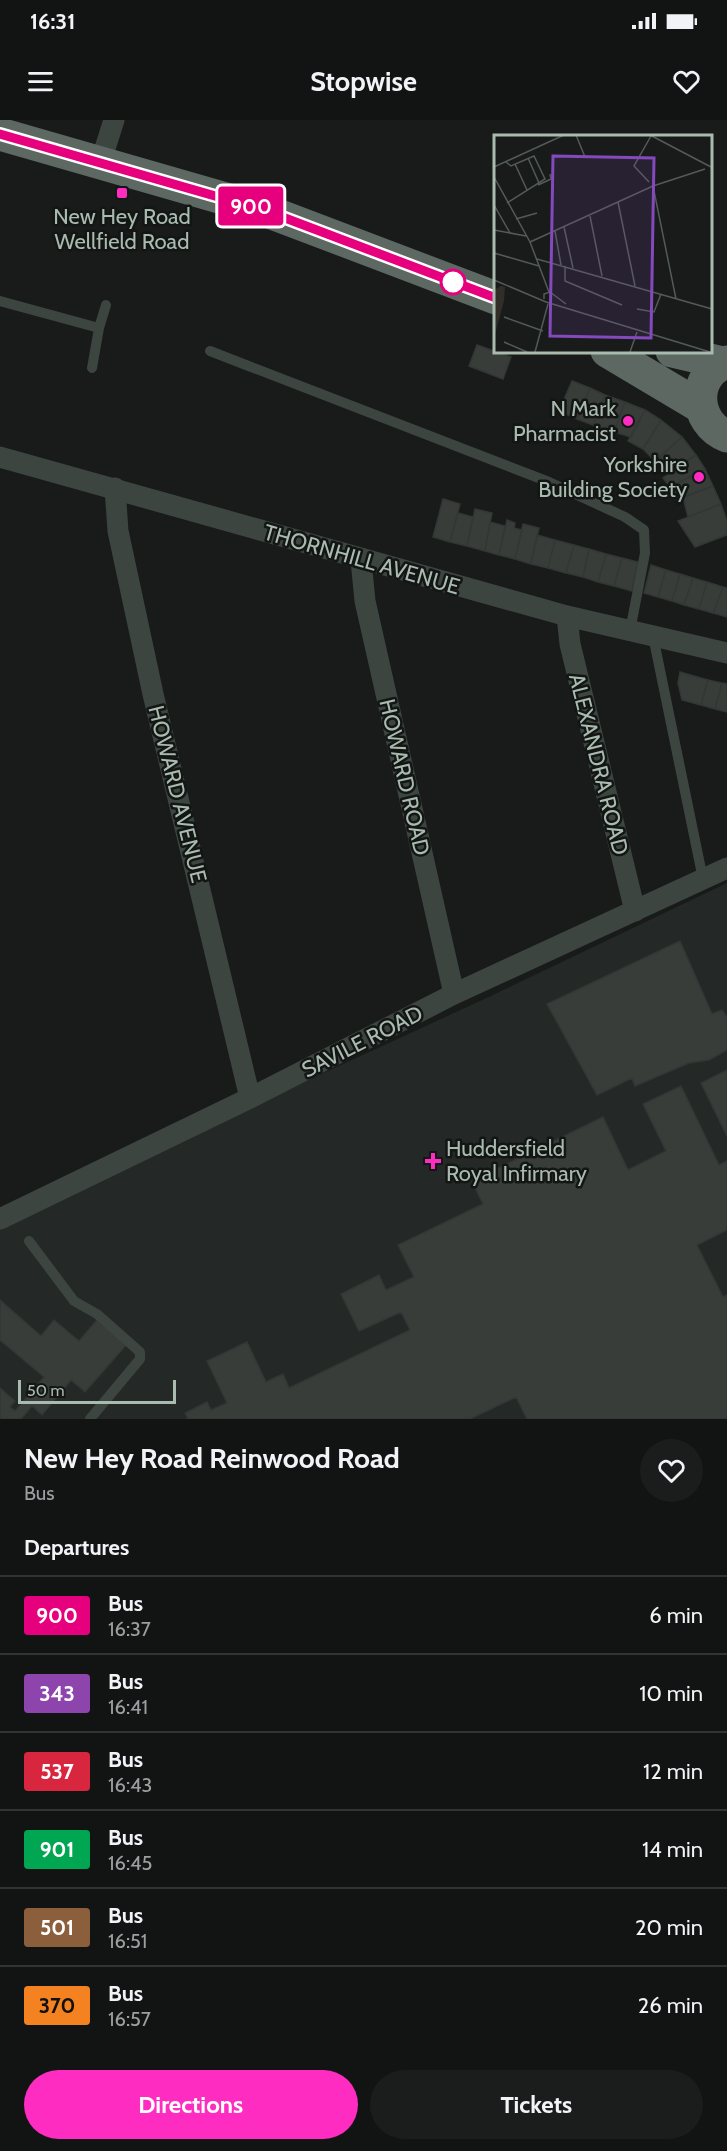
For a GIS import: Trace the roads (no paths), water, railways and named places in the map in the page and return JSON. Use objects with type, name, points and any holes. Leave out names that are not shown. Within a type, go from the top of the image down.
[{"type":"highway","points":[[0,134],[101,161],[264,210],[494,297]]},
{"type":"highway","points":[[609,352],[701,407]]},
{"type":"highway","points":[[676,352],[725,363]]},
{"type":"highway","points":[[725,363],[712,371],[704,381],[700,394],[705,418],[711,427],[727,436]]},
{"type":"street","points":[[101,161],[114,120]]},
{"type":"street","name":"THORNHILL AVENUE","points":[[0,457],[567,616],[727,653]]},
{"type":"street","name":"HOWARD AVENUE","points":[[115,488],[118,531],[153,694],[250,1098]]},
{"type":"street","name":"HOWARD ROAD","points":[[362,560],[365,601],[454,994]]},
{"type":"street","name":"ALEXANDRA ROAD","points":[[567,616],[570,644],[635,911]]},
{"type":"street","name":"SAVILE ROAD","points":[[1,1215],[250,1098],[454,994],[727,867]]},
{"type":"lane","points":[[0,301],[99,328]]},
{"type":"lane","points":[[92,368],[99,328],[106,305]]},
{"type":"lane","points":[[210,351],[549,482],[626,517],[644,530],[645,553],[630,631]]},
{"type":"lane","points":[[653,636],[703,879]]},
{"type":"lane","points":[[29,1241],[74,1302],[97,1314],[140,1352],[140,1359],[90,1419]]},
{"type":"place","name":"New Hey Road Wellfield Road","points":[[122,193]]},
{"type":"place","name":"N Mark Pharmacist","points":[[628,421]]},
{"type":"place","name":"Yorkshire Building Society","points":[[699,477]]},
{"type":"place","name":"Huddersfield Royal Infirmary","points":[[433,1161]]}]
